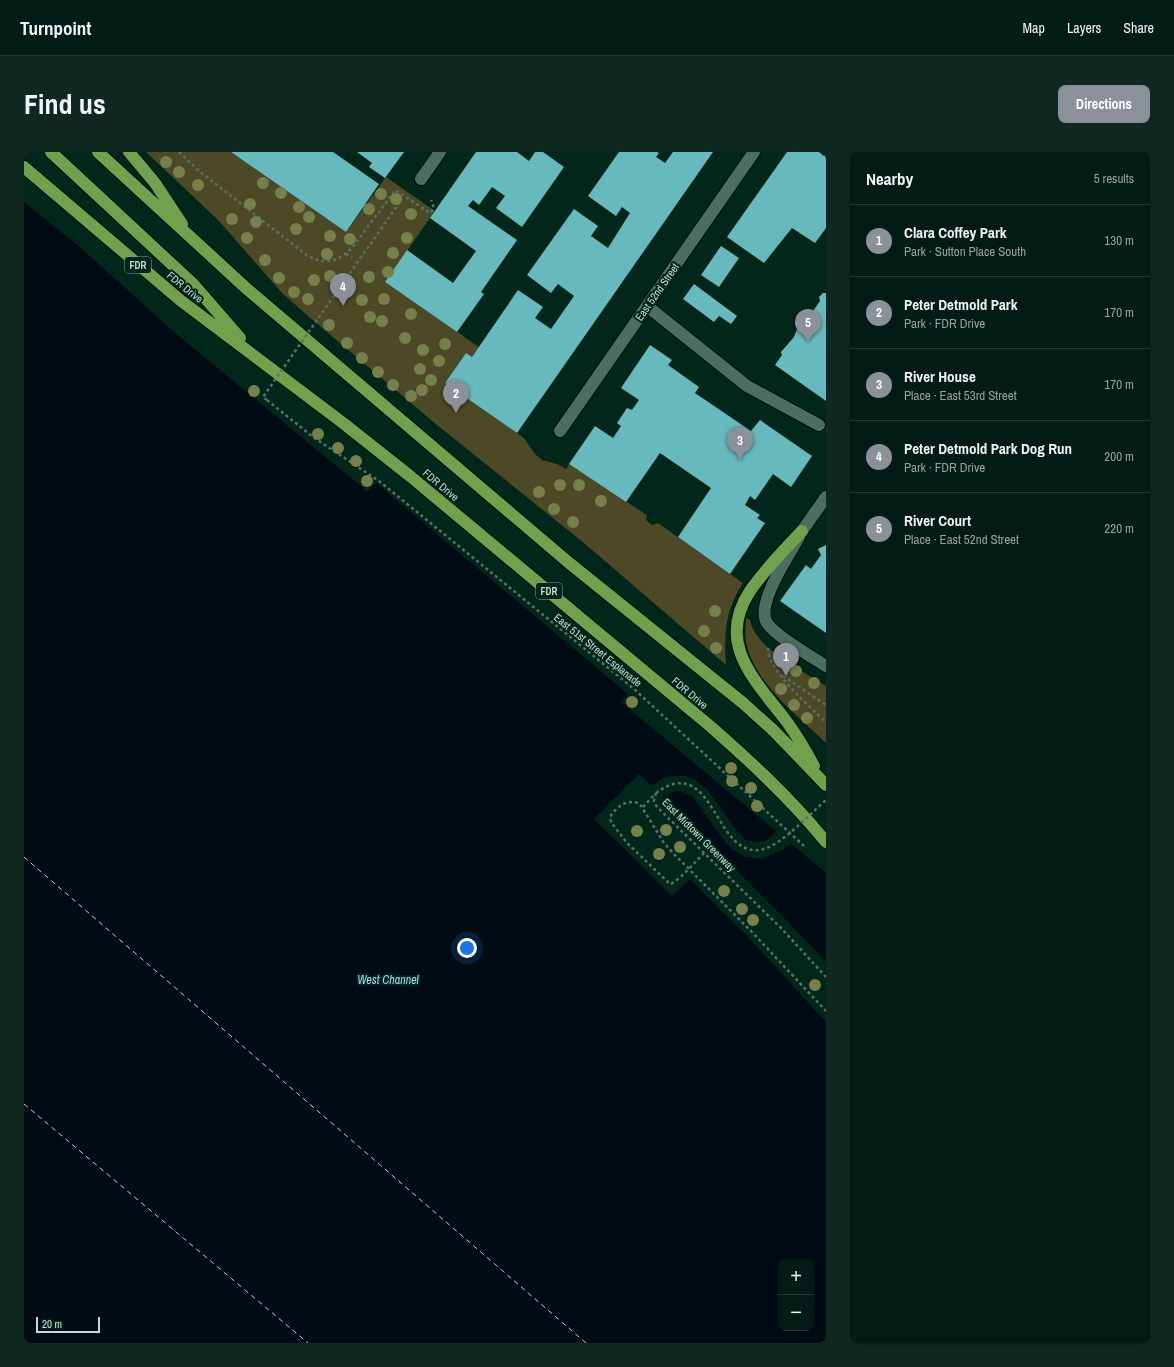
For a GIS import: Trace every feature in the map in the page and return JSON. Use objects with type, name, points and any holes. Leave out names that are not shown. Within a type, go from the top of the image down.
[{"type":"highway","points":[[52,152],[193,284],[257,357]]},
{"type":"highway","points":[[98,152],[194,241],[568,562],[744,703],[823,782]]},
{"type":"highway","points":[[129,152],[155,183],[194,241]]},
{"type":"highway","name":"FDR Drive","points":[[24,167],[180,300],[257,357],[410,476],[710,726],[741,753],[790,801],[826,842]]},
{"type":"highway","points":[[802,531],[762,574],[750,591],[739,613],[736,633],[738,645],[748,670],[788,723],[805,749],[823,782]]},
{"type":"street","points":[[422,179],[440,152]]},
{"type":"street","name":"East 52nd Street","points":[[560,432],[754,152]]},
{"type":"street","points":[[647,306],[747,386],[819,425]]},
{"type":"street","points":[[826,497],[802,531],[774,584],[765,606],[764,617],[766,622],[773,630],[826,666]]},
{"type":"path","points":[[179,152],[199,171],[308,256],[317,260],[329,261],[346,254],[395,190],[403,197],[430,213],[434,205],[432,200]]},
{"type":"path","name":"East 51st Street Esplanade","points":[[403,197],[263,397],[293,422],[379,481],[634,689],[804,846]]},
{"type":"path","points":[[346,254],[352,258]]},
{"type":"path","points":[[768,647],[770,660],[779,674],[826,722]]},
{"type":"path","points":[[779,674],[826,705]]},
{"type":"path","points":[[656,793],[675,783],[688,784],[703,796],[736,842],[755,850],[762,850],[777,842],[826,800]]},
{"type":"path","name":"East Midtown Greenway","points":[[656,793],[643,807],[664,843],[751,931],[826,1011]]},
{"type":"path","name":"East Midtown Greenway","points":[[656,793],[654,801],[657,807],[781,928],[826,977]]},
{"type":"path","points":[[643,807],[636,802],[627,802],[612,814],[610,820],[627,843],[670,884],[674,883],[704,853]]},
{"type":"shaded area","points":[[146,152],[231,152],[346,232],[386,177],[435,211],[385,282],[479,347],[472,357],[466,353],[445,383],[524,438],[535,454],[542,460],[557,464],[566,469],[569,464],[647,515],[646,520],[652,525],[658,523],[743,583],[732,603],[727,622],[725,643],[726,665],[584,543],[437,425],[308,316],[282,293],[218,220]]},
{"type":"shaded area","points":[[746,618],[750,620],[754,630],[770,649],[793,666],[826,686],[826,743],[791,711],[769,687],[760,674],[752,661],[746,643]]},
{"type":"water","name":"West Channel","points":[[24,202],[81,248],[174,332],[368,492],[376,483],[628,694],[621,702],[826,873],[826,1343],[24,1343]]},
{"type":"pier","points":[[639,774],[652,786],[663,778],[671,776],[686,776],[694,779],[707,789],[737,831],[746,840],[758,842],[764,841],[770,838],[777,830],[792,842],[782,851],[781,850],[761,859],[745,857],[732,849],[726,843],[692,796],[680,791],[673,792],[663,797],[826,962],[826,1022],[749,938],[690,879],[672,896],[594,819]]},
{"type":"building","points":[[231,152],[333,152],[379,184],[346,232]]},
{"type":"building","points":[[357,152],[404,152],[385,178],[369,167],[372,163]]},
{"type":"building","points":[[476,152],[517,152],[529,161],[535,152],[543,152],[564,167],[522,227],[496,208],[505,196],[492,187],[479,205],[473,200],[468,206],[517,240],[481,292],[484,294],[457,332],[385,282],[407,250],[453,283],[476,251],[430,218]]},
{"type":"building","points":[[619,152],[657,152],[659,153],[656,157],[665,163],[673,152],[713,152],[517,433],[445,383],[466,353],[472,357],[518,290],[543,307],[535,318],[551,329],[574,296],[558,284],[551,293],[527,275],[574,209],[598,226],[591,236],[608,248],[630,213],[622,207],[616,216],[588,196]]},
{"type":"building","points":[[787,152],[819,152],[824,156],[826,153],[826,228],[815,243],[792,228],[764,263],[727,237]]},
{"type":"building","points":[[721,246],[739,258],[719,287],[701,275]]},
{"type":"building","points":[[694,284],[737,316],[731,324],[719,316],[714,322],[683,299]]},
{"type":"building","points":[[823,293],[826,293],[826,401],[775,365],[782,355],[781,352],[794,337],[797,329],[800,329],[810,311],[813,311],[820,301],[819,297]]},
{"type":"building","points":[[650,345],[672,360],[668,365],[699,387],[695,393],[751,431],[760,420],[812,456],[791,487],[773,474],[755,500],[750,496],[745,505],[760,515],[757,518],[765,523],[730,574],[678,537],[711,488],[660,453],[626,502],[569,464],[595,426],[613,438],[621,426],[617,423],[627,408],[632,410],[639,400],[621,388]]},
{"type":"building","points":[[826,545],[826,633],[780,601],[806,565],[811,569],[821,555],[818,549]]},
{"type":"ferry route","points":[[24,857],[586,1343]]},
{"type":"ferry route","points":[[24,1104],[308,1343]]},
{"type":"place","name":"Peter Detmold Park Dog Run","points":[[343,306]]},
{"type":"place","name":"River Court","points":[[808,342]]},
{"type":"place","name":"Peter Detmold Park","points":[[456,413]]},
{"type":"place","name":"River House","points":[[740,460]]},
{"type":"place","name":"Clara Coffey Park","points":[[786,676]]}]
